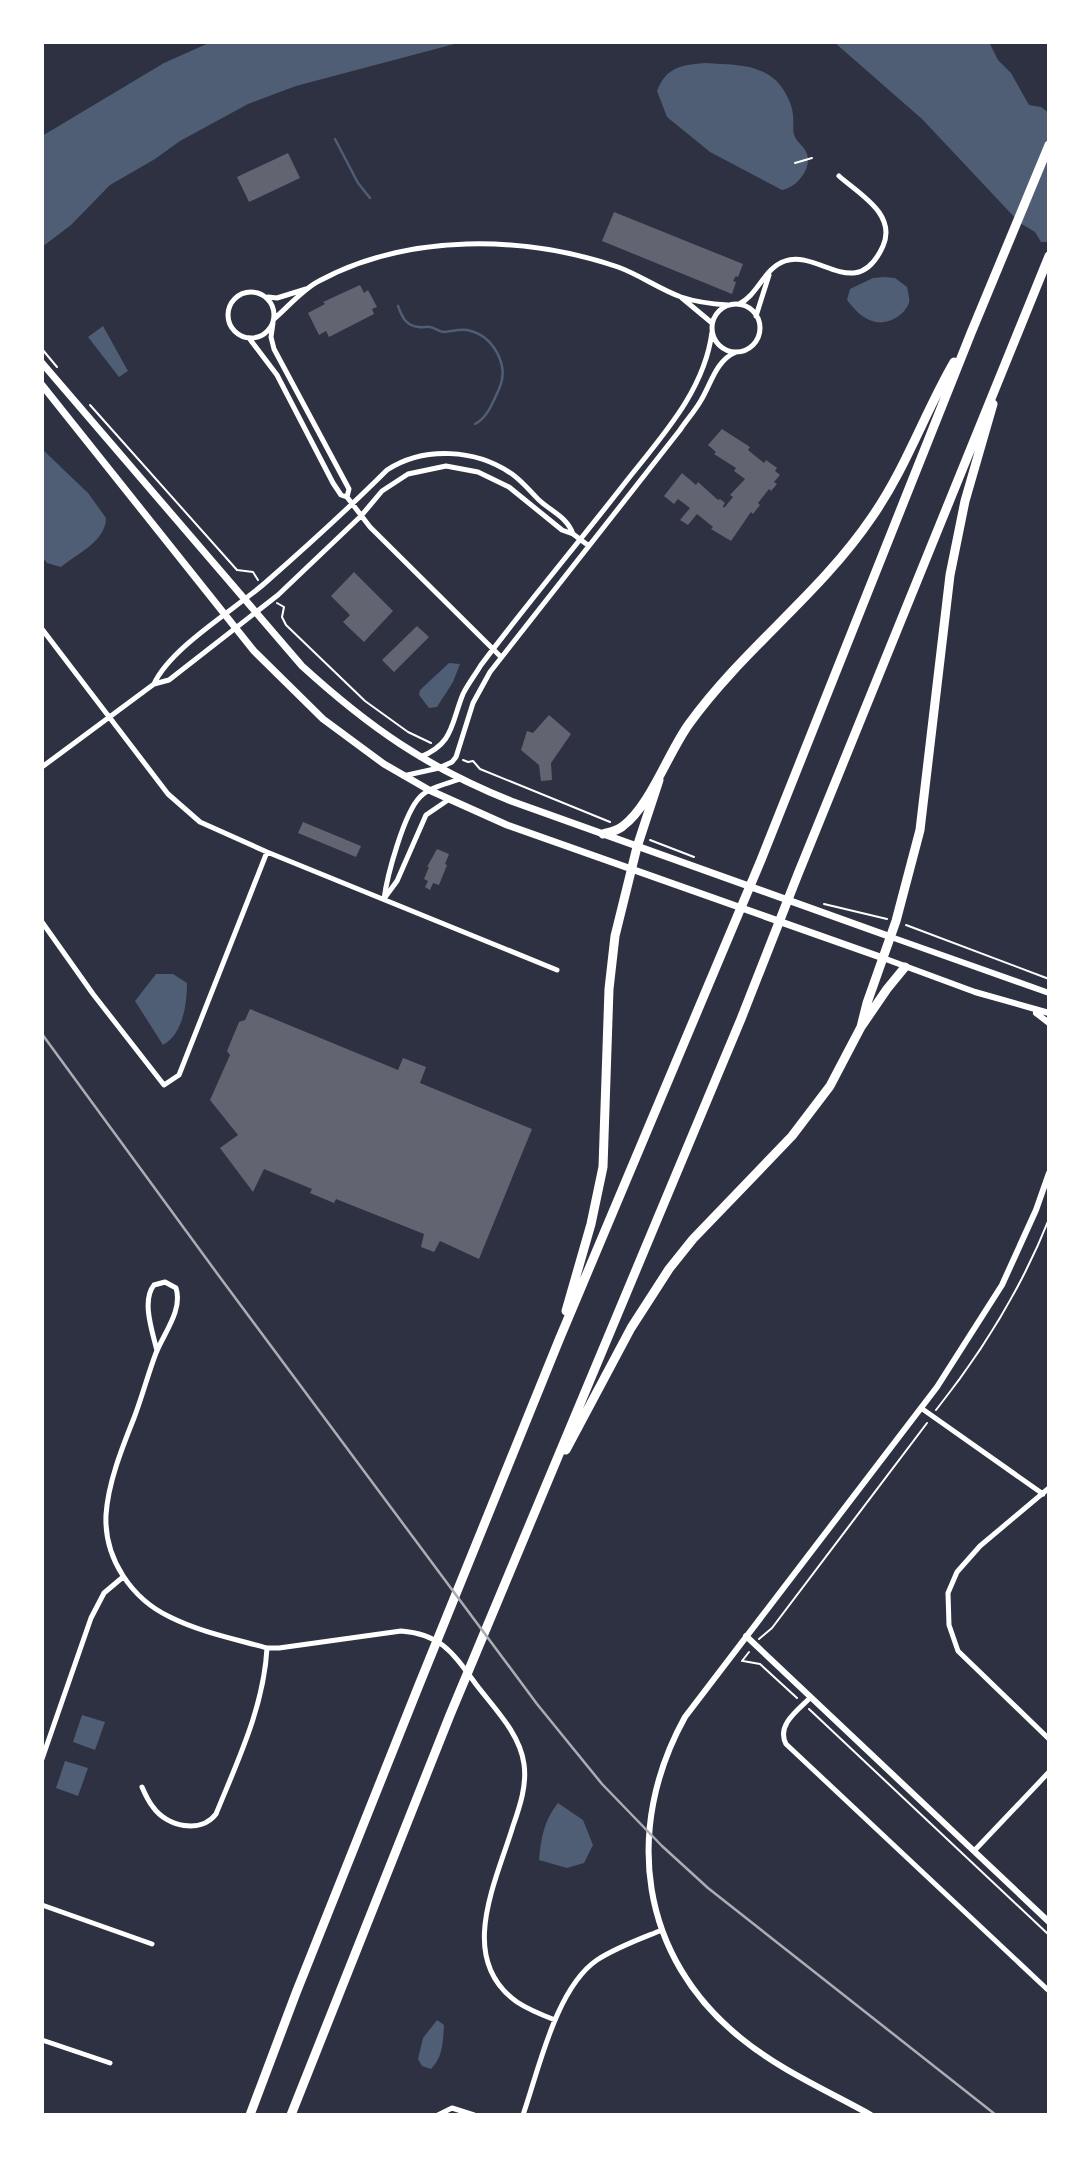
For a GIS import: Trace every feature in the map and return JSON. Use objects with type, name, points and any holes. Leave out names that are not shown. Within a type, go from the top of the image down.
[{"type":"highway","points":[[250,2115],[419,1685],[559,1340],[761,860],[975,322],[1049,145]]},
{"type":"highway","points":[[291,2115],[450,1714],[741,1019],[1049,256]]},
{"type":"highway","points":[[603,834],[621,828],[641,804],[700,709],[834,567],[868,523],[901,469],[944,380],[971,333]]},
{"type":"highway","points":[[861,1027],[891,937],[920,830],[942,638],[957,536],[1007,356]]},
{"type":"highway","points":[[559,1340],[591,1224],[603,1167],[609,989],[615,936],[640,835],[655,798],[661,771]]},
{"type":"highway","points":[[551,1475],[580,1428],[631,1328],[663,1278],[693,1239],[792,1136],[836,1076],[861,1027],[905,967]]},
{"type":"main road","points":[[42,363],[302,666],[341,702],[375,728],[439,768],[511,801],[891,937]]},
{"type":"main road","points":[[42,385],[236,629],[278,677],[358,747],[403,776],[448,800],[507,825],[883,958]]},
{"type":"street","points":[[739,304],[752,295],[782,262],[797,259],[837,273],[850,273],[867,267],[879,254],[886,234],[883,217],[839,176]]},
{"type":"street","points":[[309,288],[277,298],[256,292],[243,294],[232,302],[229,321],[240,335],[249,338],[264,335],[274,321],[316,282],[376,257],[439,246],[483,244],[537,248],[581,257],[633,273],[680,296],[706,304],[746,306],[756,316],[760,330],[749,348],[730,354],[717,368],[700,402],[502,657],[473,703],[452,762],[439,768],[403,776]]},
{"type":"street","points":[[756,316],[769,274]]},
{"type":"street","points":[[680,296],[712,323]]},
{"type":"street","points":[[266,297],[273,307],[272,343],[276,353],[349,489],[347,497]]},
{"type":"street","points":[[420,757],[438,748],[448,738],[463,694],[494,648],[656,444],[694,390],[707,360],[712,323],[720,309],[727,305]]},
{"type":"street","points":[[712,332],[720,346],[736,352]]},
{"type":"street","points":[[249,338],[281,382],[336,489],[347,497],[361,516],[502,657]]},
{"type":"street","points":[[154,684],[159,671],[262,585],[396,465],[426,456],[456,454],[477,458],[508,471],[569,523],[573,534]]},
{"type":"street","points":[[42,767],[154,684],[169,680],[255,614],[306,570],[361,516],[382,491],[398,478],[419,470],[446,466],[478,472],[500,482],[562,530],[573,534],[589,546]]},
{"type":"street","points":[[42,629],[168,794],[184,810],[216,831],[557,970]]},
{"type":"street","points":[[384,899],[387,877],[413,806],[429,790],[460,779]]},
{"type":"street","points":[[384,899],[397,881],[426,815],[448,800]]},
{"type":"street","points":[[42,922],[164,1086],[179,1075],[267,852]]},
{"type":"street","points":[[891,937],[1049,993]]},
{"type":"street","points":[[883,958],[1032,1010],[1049,1013]]},
{"type":"street","points":[[1032,1010],[1049,1023]]},
{"type":"street","points":[[871,2115],[759,2052],[733,2032],[690,1985],[662,1930],[649,1877],[648,1834],[655,1787],[667,1752],[685,1717],[937,1387],[1002,1285],[1036,1210],[1049,1173]]},
{"type":"street","points":[[157,1351],[149,1293],[154,1285],[165,1282],[176,1288],[178,1300],[126,1439],[108,1501],[108,1540],[123,1577],[135,1593],[171,1618],[267,1647],[279,1648],[401,1631],[436,1639],[453,1653],[510,1730],[522,1752],[524,1763],[522,1799],[484,1922],[484,1949],[493,1975],[510,1997],[555,2020]]},
{"type":"street","points":[[921,1408],[1043,1494]]},
{"type":"street","points":[[1049,1488],[980,1546],[957,1572],[948,1593],[949,1625],[958,1651],[1049,1739]]},
{"type":"street","points":[[42,1759],[97,1605],[104,1593],[123,1577]]},
{"type":"street","points":[[746,1636],[1049,1922]]},
{"type":"street","points":[[142,1787],[154,1810],[163,1817],[193,1827],[210,1822],[216,1814],[255,1715],[267,1647]]},
{"type":"street","points":[[811,1697],[783,1727],[782,1735],[786,1744],[1049,1992]]},
{"type":"street","points":[[974,1851],[1049,1772]]},
{"type":"street","points":[[42,1905],[152,1944]]},
{"type":"street","points":[[523,2115],[555,2020],[566,1995],[584,1971],[616,1949],[662,1930]]},
{"type":"street","points":[[42,2040],[110,2063]]},
{"type":"street","points":[[438,2115],[452,2108],[474,2115]]},
{"type":"path","points":[[795,163],[812,158]]},
{"type":"path","points":[[86,401],[237,570],[253,572],[256,577]]},
{"type":"path","points":[[279,605],[284,607],[282,617],[286,625],[365,701],[408,732],[430,741]]},
{"type":"path","points":[[468,762],[473,761],[480,769],[522,788],[604,818],[621,828]]},
{"type":"path","points":[[640,835],[693,856]]},
{"type":"path","points":[[824,904],[888,919]]},
{"type":"path","points":[[912,927],[1049,979]]},
{"type":"path","points":[[1049,1219],[1018,1284],[971,1363],[772,1628],[742,1661],[760,1664],[1049,1935]]},
{"type":"water","points":[[211,42],[462,42],[296,86],[248,104],[180,141],[110,185],[71,225],[42,247],[42,136],[164,63]]},
{"type":"water","points":[[834,42],[989,42],[1029,105],[1041,107],[1049,113],[1049,242],[1041,242],[1035,232],[1020,223],[922,119]]},
{"type":"water","points":[[706,63],[758,70],[777,81],[789,100],[794,135],[806,152],[808,160],[802,177],[793,186],[782,190],[710,152],[667,117],[657,91],[666,76],[676,68]]},
{"type":"water","points":[[873,278],[895,278],[907,287],[909,303],[899,316],[888,321],[868,320],[847,300],[850,289]]},
{"type":"water","points":[[103,326],[128,371],[119,377],[88,337]]},
{"type":"water","points":[[42,449],[88,493],[106,518],[105,526],[96,540],[61,567],[47,563],[42,557]]},
{"type":"water","points":[[449,663],[460,664],[453,682],[437,707],[429,708],[419,695],[420,690]]},
{"type":"water","points":[[156,974],[173,974],[187,983],[185,1009],[179,1026],[170,1040],[163,1045],[135,1001]]},
{"type":"water","points":[[82,1715],[105,1722],[95,1750],[73,1742]]},
{"type":"water","points":[[65,1761],[88,1768],[78,1796],[56,1788]]},
{"type":"water","points":[[558,1803],[583,1820],[593,1845],[584,1863],[567,1868],[539,1860],[544,1830]]},
{"type":"water","points":[[437,2020],[444,2025],[443,2043],[438,2059],[431,2069],[422,2066],[418,2059],[423,2038]]},
{"type":"building","points":[[288,153],[300,178],[249,202],[237,177]]},
{"type":"building","points":[[614,212],[743,264],[738,277],[733,281],[736,282],[732,294],[602,241]]},
{"type":"building","points":[[360,285],[364,293],[368,290],[377,307],[372,309],[374,314],[329,337],[326,331],[319,335],[308,313],[325,304],[323,302]]},
{"type":"building","points":[[722,429],[750,447],[748,450],[764,463],[766,460],[777,468],[775,471],[780,475],[774,482],[777,484],[771,491],[769,489],[758,503],[760,505],[753,514],[751,512],[731,541],[711,529],[713,527],[697,514],[688,525],[680,520],[690,508],[678,499],[674,504],[664,496],[682,473],[725,503],[724,508],[733,497],[730,495],[745,479],[734,471],[736,468],[714,454],[716,452],[708,445]]},
{"type":"building","points":[[354,572],[393,611],[364,642],[343,622],[350,615],[331,596]]},
{"type":"building","points":[[417,626],[429,637],[394,672],[382,660]]},
{"type":"building","points":[[549,715],[571,734],[551,763],[552,780],[541,781],[539,765],[521,750],[527,731],[533,733]]},
{"type":"building","points":[[303,822],[361,846],[356,857],[298,833]]},
{"type":"building","points":[[437,849],[449,854],[439,885],[433,883],[430,890],[425,887],[428,881],[424,879]]},
{"type":"building","points":[[250,1009],[398,1070],[403,1058],[426,1067],[420,1083],[532,1129],[479,1259],[440,1241],[434,1252],[421,1247],[424,1234],[336,1199],[334,1203],[310,1193],[312,1189],[264,1169],[253,1192],[220,1148],[238,1135],[210,1100],[230,1055],[227,1051],[239,1022],[245,1020]]},
{"type":"waterway","points":[[335,139],[358,183],[370,198]]},
{"type":"waterway","points":[[398,306],[411,325],[430,327],[443,332],[467,330],[485,338],[497,352],[501,361],[502,380],[490,409],[475,424]]},
{"type":"railway","points":[[42,1034],[537,1704],[602,1784],[662,1846],[708,1888],[996,2115]]}]
